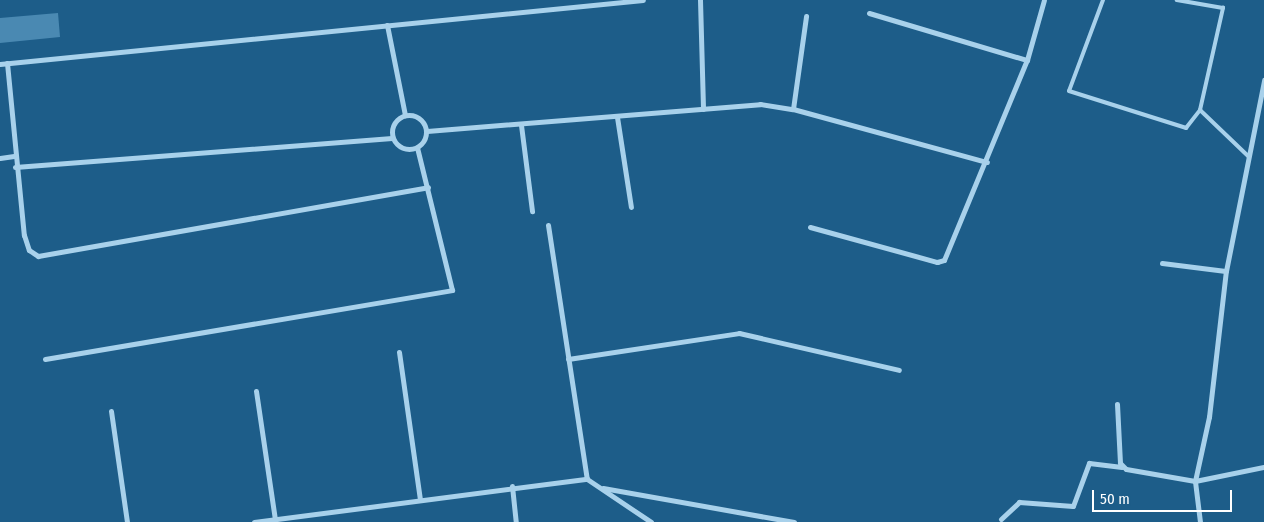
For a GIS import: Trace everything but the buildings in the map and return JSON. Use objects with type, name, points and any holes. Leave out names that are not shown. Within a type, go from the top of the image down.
[{"type":"street","points":[[0,64],[643,0]]},
{"type":"street","points":[[700,0],[702,109]]},
{"type":"street","points":[[810,226],[937,262],[944,260],[987,162],[1027,60],[1044,0]]},
{"type":"street","points":[[869,13],[1027,60]]},
{"type":"street","points":[[793,109],[806,16]]},
{"type":"street","points":[[387,25],[405,115]]},
{"type":"street","points":[[7,63],[15,167],[26,243],[32,254],[42,256],[428,187]]},
{"type":"street","points":[[1200,522],[1194,481],[1209,417],[1226,271],[1264,80]]},
{"type":"street","points":[[426,131],[521,125],[760,104],[793,109],[987,162]]},
{"type":"street","points":[[417,148],[398,146],[392,138],[396,119],[405,115],[419,118],[426,131]]},
{"type":"street","points":[[617,117],[631,207]]},
{"type":"street","points":[[521,125],[532,211]]},
{"type":"street","points":[[46,358],[452,290],[417,148],[426,131]]},
{"type":"street","points":[[15,167],[392,138]]},
{"type":"street","points":[[0,158],[14,156]]},
{"type":"street","points":[[548,225],[587,479]]},
{"type":"street","points":[[1162,263],[1226,271]]},
{"type":"street","points":[[568,359],[739,333],[899,370]]},
{"type":"street","points":[[399,352],[420,499]]},
{"type":"street","points":[[256,391],[275,519]]},
{"type":"street","points":[[1117,404],[1122,467]]},
{"type":"street","points":[[111,411],[127,522]]},
{"type":"street","points":[[1002,519],[1019,502],[1073,506],[1089,463],[1122,467],[1194,481],[1264,467]]},
{"type":"street","points":[[254,522],[512,486],[587,479],[651,522]]},
{"type":"street","points":[[512,486],[516,522]]},
{"type":"street","points":[[600,487],[794,522]]},
{"type":"lane","points":[[1103,0],[1069,91],[1186,128],[1200,110],[1223,8],[1177,0]]},
{"type":"lane","points":[[1200,110],[1249,156]]}]
